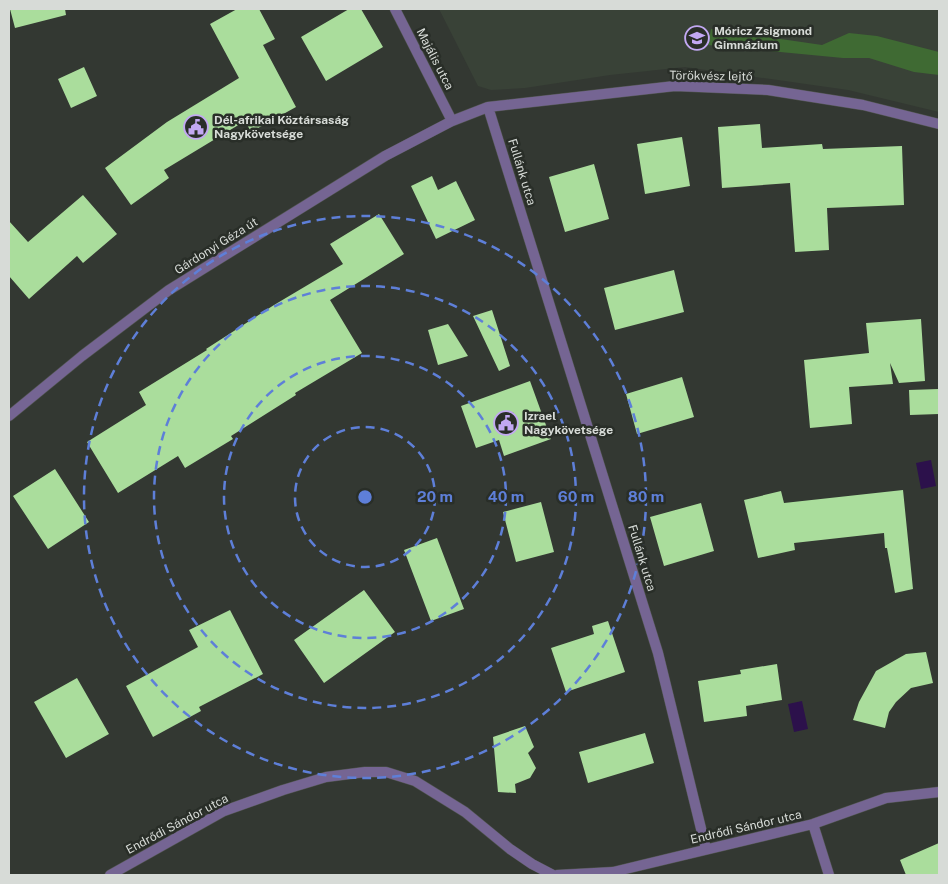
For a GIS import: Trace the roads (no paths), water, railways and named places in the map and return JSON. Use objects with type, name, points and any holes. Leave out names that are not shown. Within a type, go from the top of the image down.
[{"type":"street","name":"Majális utca","points":[[395,9],[452,121]]},
{"type":"street","name":"Törökvész lejtő","points":[[452,121],[488,107],[675,86],[768,90],[863,105],[939,124]]},
{"type":"street","name":"Fullánk utca","points":[[488,107],[658,653],[706,849]]},
{"type":"street","name":"Gárdonyi Géza út","points":[[9,416],[82,356],[169,290],[385,156],[452,121]]},
{"type":"street","name":"Endrődi Sándor utca","points":[[110,875],[224,811],[326,777],[365,772],[386,772],[415,781],[465,812],[510,849],[532,864],[553,875]]},
{"type":"street","name":"Endrődi Sándor utca","points":[[557,875],[613,872],[813,824],[886,798],[939,792]]},
{"type":"street","points":[[813,824],[829,875]]},
{"type":"place","name":"Móricz Zsigmond Gimnázium","points":[[697,38]]},
{"type":"place","name":"Dél-afrikai Köztársaság Nagykövetsége","points":[[196,127]]},
{"type":"place","name":"Izrael Nagykövetsége","points":[[506,423]]}]
